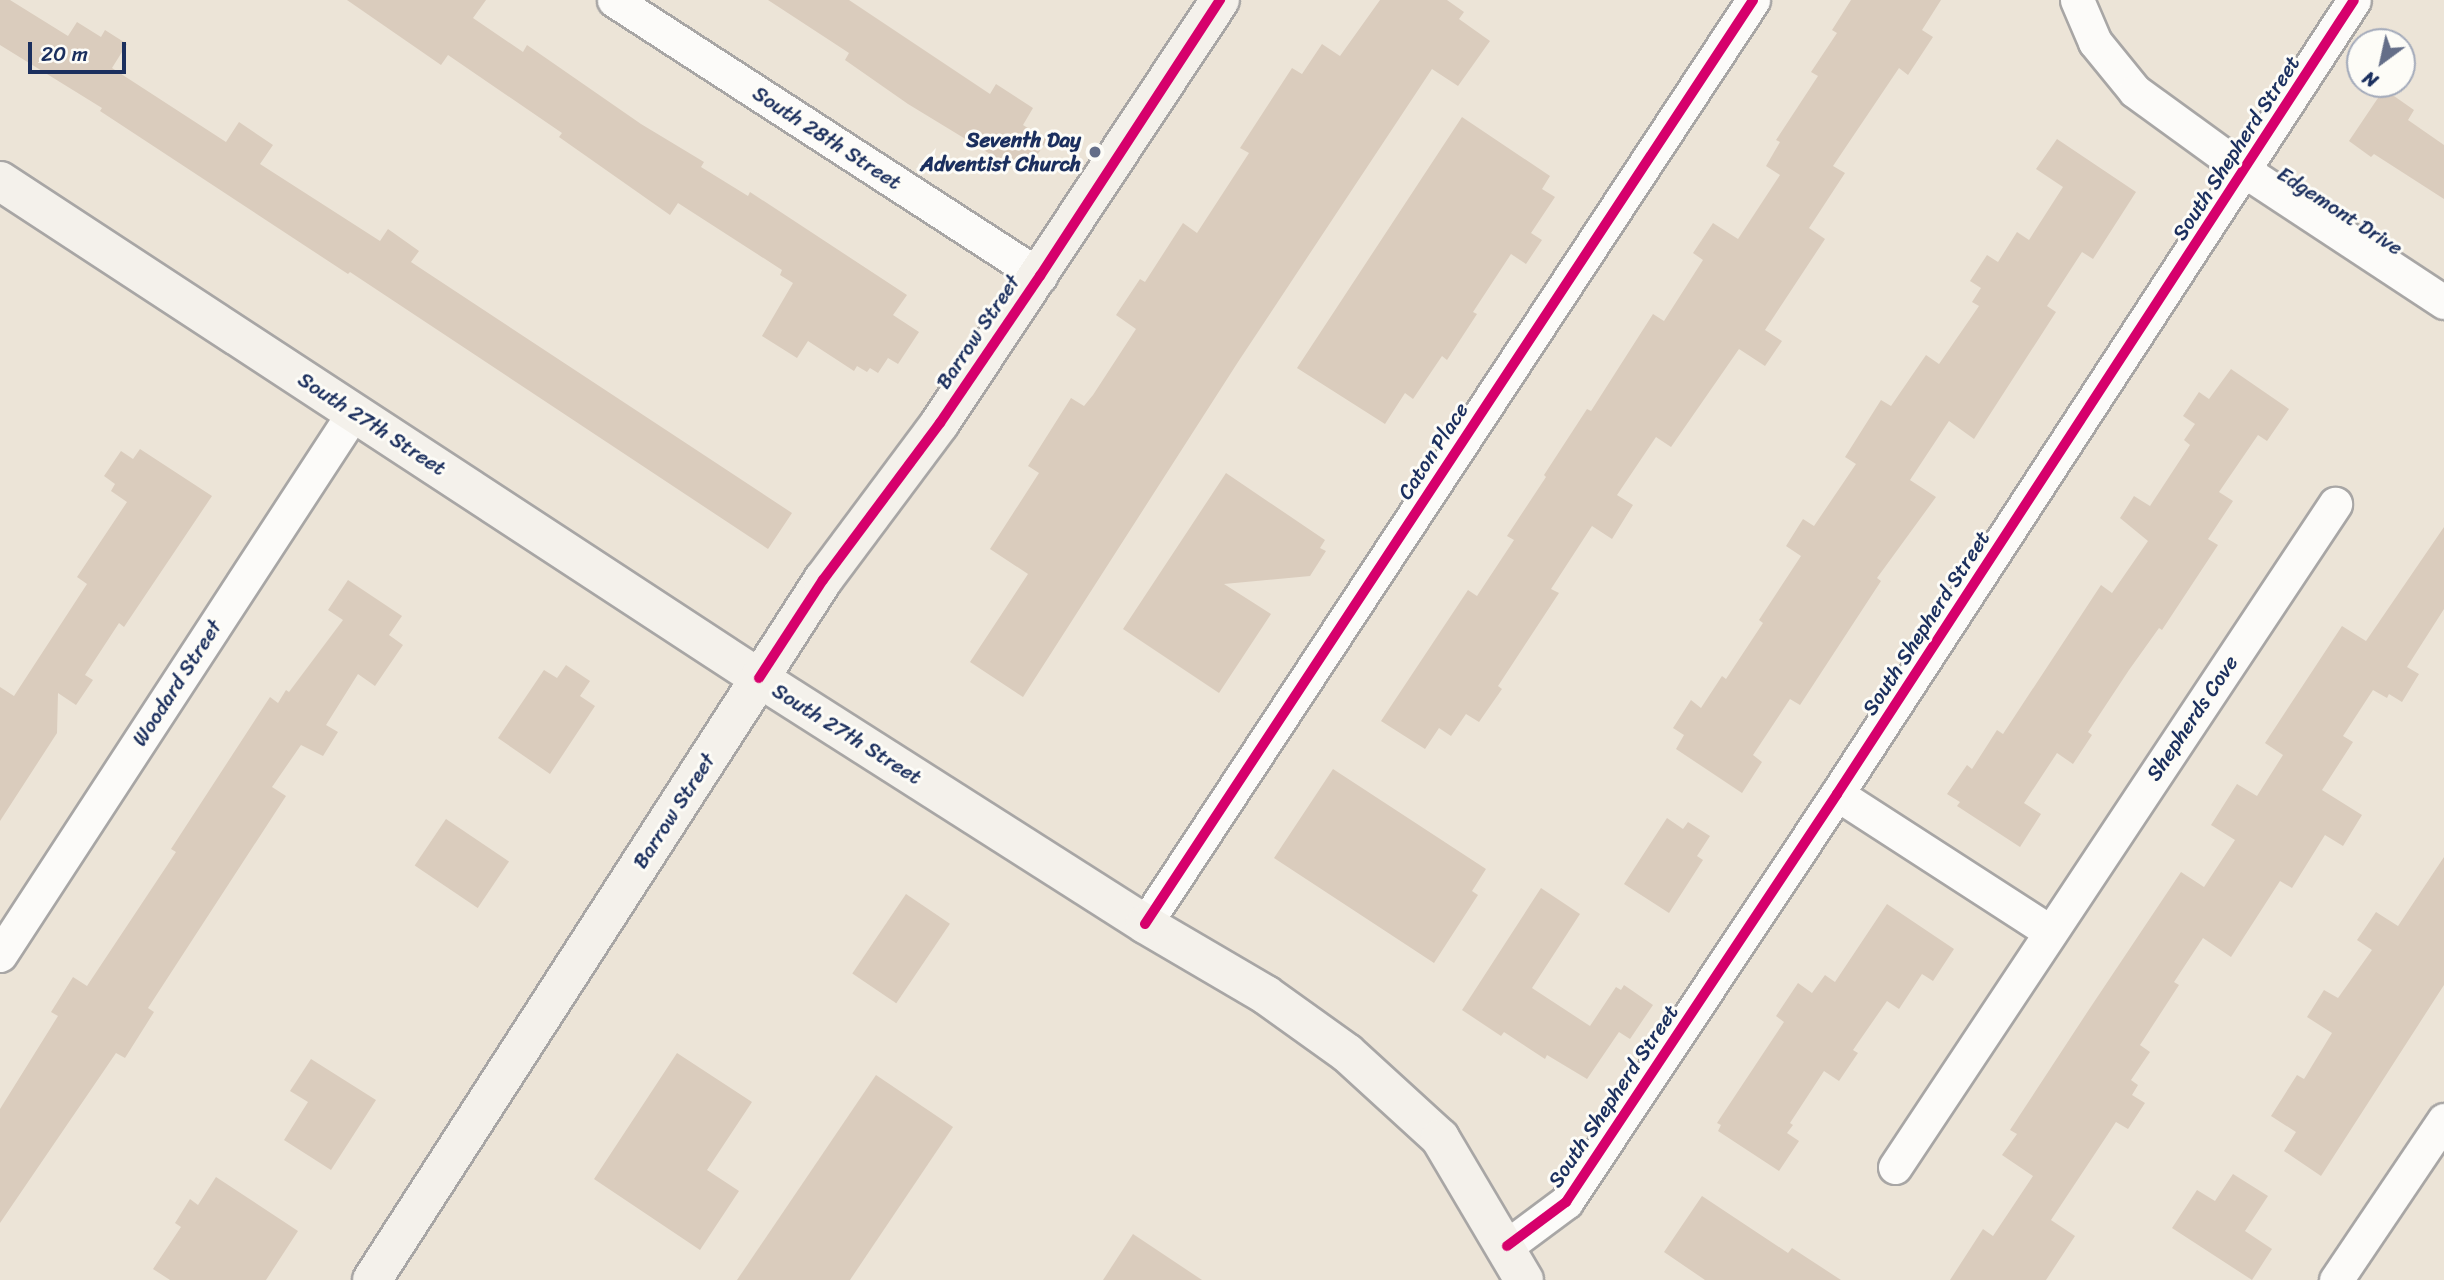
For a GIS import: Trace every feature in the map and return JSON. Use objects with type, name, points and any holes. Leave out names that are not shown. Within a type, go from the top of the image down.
[{"type":"main road","name":"Barrow Street","points":[[372,1280],[823,580],[940,423],[1040,276],[1220,0]]},
{"type":"main road","name":"South 27th Street","points":[[0,181],[759,678],[1145,924],[1266,995],[1347,1053],[1440,1138],[1507,1246],[1524,1280]]},
{"type":"street","name":"South 28th Street","points":[[614,0],[1040,276]]},
{"type":"street","name":"Caton Place","points":[[1145,924],[1753,0]]},
{"type":"street","name":"Edgemont Drive","points":[[2077,0],[2095,42],[2135,92],[2245,171],[2444,302]]},
{"type":"street","name":"South Shepherd Street","points":[[1507,1246],[1566,1202],[1837,794],[2354,0]]},
{"type":"street","name":"Woodard Street","points":[[0,955],[354,412]]},
{"type":"street","name":"Shepherds Cove","points":[[1895,1167],[2334,504]]},
{"type":"street","points":[[1837,794],[2050,932]]},
{"type":"street","points":[[2336,1280],[2444,1119]]},
{"type":"building","points":[[0,0],[10,0],[68,36],[77,22],[101,37],[105,30],[127,44],[112,68],[226,142],[239,122],[273,145],[260,164],[380,241],[388,229],[419,251],[411,262],[792,513],[768,549],[350,272],[348,274],[100,111],[102,108],[0,45]]},
{"type":"building","points":[[347,0],[486,0],[473,18],[523,52],[527,45],[641,124],[704,162],[701,167],[748,196],[750,192],[907,295],[893,315],[919,332],[898,364],[888,358],[878,373],[870,368],[867,372],[857,366],[854,371],[808,341],[797,358],[762,336],[793,283],[780,275],[782,270],[678,203],[670,215],[559,137],[562,133],[448,55],[441,65]]},
{"type":"building","points":[[768,0],[849,0],[990,94],[996,84],[1033,108],[1023,125],[1047,140],[1026,172],[1002,157],[1000,160],[908,104],[845,60],[849,53]]},
{"type":"building","points":[[1380,0],[1447,0],[1464,12],[1459,19],[1490,41],[1458,86],[1432,69],[1238,362],[1023,697],[970,662],[1028,574],[990,549],[1039,473],[1028,466],[1071,398],[1084,406],[1093,395],[1136,329],[1116,315],[1140,279],[1145,282],[1183,223],[1197,233],[1249,153],[1240,148],[1292,68],[1302,74],[1322,44],[1340,56]]},
{"type":"building","points":[[1851,0],[1941,0],[1922,30],[1933,37],[1908,75],[1899,68],[1833,166],[1845,173],[1809,228],[1825,239],[1765,330],[1782,341],[1765,366],[1739,349],[1671,447],[1656,437],[1617,495],[1633,505],[1612,539],[1592,526],[1551,589],[1559,593],[1498,686],[1502,689],[1479,722],[1466,714],[1451,736],[1439,728],[1425,749],[1381,721],[1468,590],[1477,596],[1514,540],[1507,536],[1546,477],[1544,475],[1587,409],[1591,411],[1653,314],[1664,321],[1703,260],[1693,253],[1713,223],[1738,239],[1780,175],[1766,166],[1780,142],[1776,140],[1818,76],[1811,72],[1837,33],[1832,30]]},
{"type":"building","points":[[2378,98],[2397,98],[2414,110],[2408,120],[2444,145],[2444,199],[2374,154],[2371,157],[2349,141]]},
{"type":"building","points":[[1462,117],[1550,176],[1542,189],[1555,197],[1531,233],[1542,240],[1526,264],[1511,254],[1473,312],[1477,314],[1447,360],[1442,356],[1413,399],[1405,393],[1385,424],[1297,368]]},
{"type":"building","points":[[2057,139],[2136,192],[2093,259],[2082,252],[2047,306],[2056,312],[1974,439],[1949,421],[1910,480],[1936,497],[1877,578],[1881,581],[1800,705],[1790,699],[1753,755],[1762,762],[1742,793],[1676,749],[1684,735],[1673,728],[1691,700],[1701,708],[1722,676],[1726,679],[1763,623],[1759,620],[1801,556],[1786,546],[1803,519],[1814,526],[1856,464],[1845,457],[1881,400],[1891,406],[1926,355],[1939,364],[1979,306],[1972,302],[1981,288],[1970,281],[1987,255],[1998,262],[2017,232],[2029,240],[2063,187],[2036,169]]},
{"type":"building","points":[[2231,369],[2289,409],[2267,441],[2258,435],[2219,492],[2233,501],[2208,539],[2218,545],[2162,630],[2159,628],[2129,670],[2088,732],[2092,735],[2073,764],[2057,753],[2024,803],[2041,814],[2020,847],[1957,806],[1960,802],[1947,794],[1967,765],[1972,769],[1997,730],[2003,734],[2101,585],[2112,593],[2148,541],[2120,518],[2134,496],[2150,506],[2190,445],[2184,440],[2195,424],[2183,416],[2199,392],[2209,399]]},
{"type":"building","points":[[140,449],[212,496],[124,627],[119,623],[85,675],[93,680],[76,705],[58,693],[57,733],[0,821],[0,687],[14,696],[87,584],[77,577],[127,502],[111,491],[115,484],[104,476],[121,451],[133,459]]},
{"type":"building","points":[[1226,473],[1325,540],[1320,548],[1326,551],[1310,576],[1224,584],[1271,614],[1219,693],[1123,629]]},
{"type":"building","points":[[2444,527],[2444,609],[2407,667],[2419,674],[2402,702],[2389,694],[2387,698],[2373,690],[2343,736],[2353,742],[2322,790],[2362,815],[2343,846],[2325,835],[2292,888],[2280,881],[2231,957],[2203,938],[2174,982],[2179,985],[2140,1045],[2150,1052],[2131,1080],[2138,1085],[2132,1095],[2145,1103],[2128,1129],[2116,1122],[2051,1220],[2075,1236],[2046,1280],[1950,1280],[1983,1229],[1993,1236],[2033,1176],[2002,1155],[2017,1134],[2010,1130],[2088,1011],[2181,872],[2204,887],[2235,840],[2211,825],[2237,784],[2257,796],[2283,755],[2265,743],[2342,626],[2366,641]]},
{"type":"building","points":[[348,580],[402,616],[389,635],[403,645],[375,686],[358,674],[326,725],[338,732],[323,756],[301,745],[272,787],[286,796],[148,1008],[154,1012],[125,1058],[116,1053],[0,1223],[0,1109],[58,1016],[51,1012],[73,977],[87,986],[176,852],[171,849],[270,697],[278,703],[286,690],[289,692],[343,620],[328,610]]},
{"type":"building","points":[[566,665],[590,681],[580,696],[595,706],[550,774],[498,738],[544,670],[557,678]]},
{"type":"building","points":[[1333,769],[1486,869],[1472,891],[1478,895],[1434,963],[1274,858]]},
{"type":"building","points":[[1667,818],[1683,829],[1688,822],[1710,836],[1697,856],[1703,860],[1669,913],[1624,884]]},
{"type":"building","points":[[446,819],[509,861],[478,908],[415,865]]},
{"type":"building","points":[[2444,857],[2444,985],[2321,1176],[2284,1151],[2296,1132],[2271,1116],[2297,1075],[2304,1079],[2332,1033],[2307,1017],[2324,990],[2338,998],[2372,950],[2357,940],[2376,912],[2398,926]]},
{"type":"building","points":[[1541,888],[1580,914],[1532,988],[1590,1026],[1616,987],[1621,990],[1624,985],[1653,1005],[1630,1039],[1619,1032],[1587,1079],[1547,1055],[1545,1059],[1504,1032],[1501,1036],[1462,1010]]},
{"type":"building","points":[[906,894],[950,924],[896,1003],[852,974]]},
{"type":"building","points":[[1887,904],[1954,949],[1933,981],[1922,974],[1899,1009],[1887,1001],[1853,1050],[1858,1053],[1839,1081],[1824,1071],[1790,1123],[1793,1125],[1787,1133],[1799,1141],[1779,1171],[1718,1131],[1721,1125],[1717,1123],[1784,1022],[1776,1016],[1798,983],[1812,993],[1825,975],[1835,982]]},
{"type":"building","points":[[677,1053],[752,1102],[707,1170],[739,1191],[700,1250],[594,1179]]},
{"type":"building","points":[[311,1059],[376,1100],[331,1170],[284,1140],[308,1102],[290,1091]]},
{"type":"building","points":[[876,1075],[953,1127],[850,1280],[737,1280]]},
{"type":"building","points":[[2233,1174],[2268,1196],[2245,1231],[2272,1249],[2252,1280],[2172,1228],[2197,1190],[2215,1201]]},
{"type":"building","points":[[216,1177],[298,1231],[266,1280],[170,1280],[153,1269],[181,1227],[175,1223],[190,1199],[198,1205]]},
{"type":"building","points":[[1702,1196],[1788,1253],[1792,1248],[1841,1280],[1705,1280],[1664,1252]]},
{"type":"building","points":[[1133,1234],[1202,1280],[1103,1280]]},
{"type":"cycle path","points":[[759,678],[823,580],[940,423],[1040,276],[1220,0]]},
{"type":"cycle path","points":[[1145,924],[1753,0]]},
{"type":"cycle path","points":[[1507,1246],[1566,1202],[1837,794],[2354,0]]},
{"type":"place","name":"Seventh Day Adventist Church","points":[[1095,152]]}]
